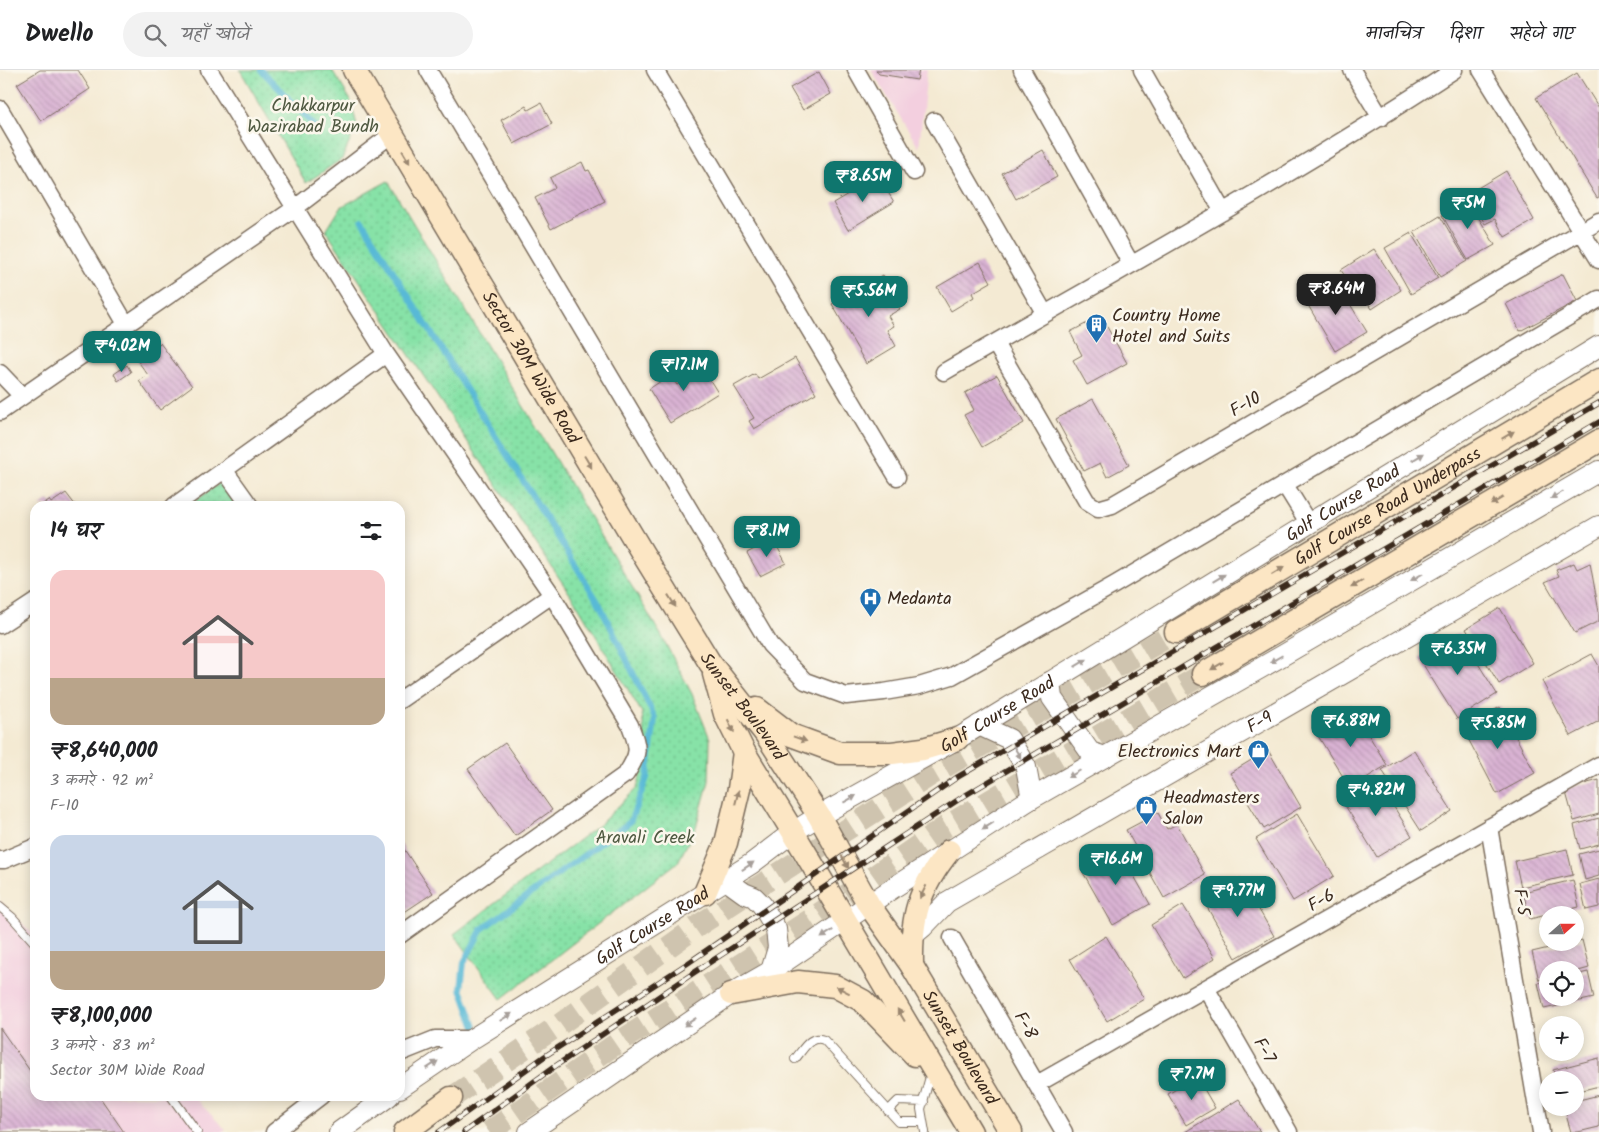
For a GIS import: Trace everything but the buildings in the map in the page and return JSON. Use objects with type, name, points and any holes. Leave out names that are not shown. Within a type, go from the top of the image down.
[{"type":"main road","name":"Sector 30M Wide Road","points":[[354,70],[710,663]]},
{"type":"main road","name":"Golf Course Road Underpass","points":[[1176,632],[1599,380]]},
{"type":"main road","points":[[1203,674],[1599,441]]},
{"type":"main road","points":[[710,663],[749,703],[791,735],[840,753],[892,753],[923,749],[957,739]]},
{"type":"main road","name":"Sunset Boulevard","points":[[710,663],[725,714],[744,752],[970,1132]]},
{"type":"main road","name":"Sunset Boulevard","points":[[710,663],[766,733],[819,816],[869,905],[912,966],[1011,1132]]},
{"type":"main road","points":[[705,893],[726,843],[740,788],[744,752]]},
{"type":"main road","points":[[912,966],[913,924],[919,900],[936,868],[949,851]]},
{"type":"main road","points":[[731,994],[798,982],[835,986],[863,1000],[937,1077]]},
{"type":"main road","points":[[405,1132],[451,1098]]},
{"type":"street","points":[[209,70],[386,354],[552,595],[630,725],[637,744],[636,760],[626,774],[405,930]]},
{"type":"street","points":[[655,70],[897,477]]},
{"type":"street","points":[[856,70],[914,172]]},
{"type":"street","points":[[1022,70],[1131,264]]},
{"type":"street","points":[[1142,70],[1223,212]]},
{"type":"street","points":[[1352,70],[1381,118]]},
{"type":"street","points":[[944,372],[1223,212],[1381,118],[1454,70]]},
{"type":"street","points":[[1481,70],[1599,260]]},
{"type":"street","points":[[430,71],[770,645],[804,681],[846,696],[919,686],[952,676],[1114,585],[1599,299]]},
{"type":"street","points":[[0,109],[126,324]]},
{"type":"street","points":[[934,121],[1045,314]]},
{"type":"street","points":[[0,412],[295,208],[392,134]]},
{"type":"street","points":[[1581,231],[1599,221]]},
{"type":"street","name":"F-10","points":[[995,343],[1087,502],[1098,509],[1112,505],[1581,231]]},
{"type":"street","name":"Golf Course Road","points":[[405,1085],[472,1038],[751,864],[793,832],[957,739],[1599,346]]},
{"type":"street","points":[[181,501],[386,354]]},
{"type":"street","points":[[0,372],[22,396]]},
{"type":"street","points":[[225,471],[246,501]]},
{"type":"street","points":[[537,1129],[731,994],[771,971],[896,886],[1029,800],[1280,657],[1599,471]]},
{"type":"street","points":[[1285,485],[1309,524]]},
{"type":"street","name":"F-9","points":[[912,937],[947,902],[1599,526]]},
{"type":"street","points":[[405,697],[552,595]]},
{"type":"street","points":[[0,625],[30,605]]},
{"type":"street","points":[[1050,682],[1052,698],[1090,752],[1105,757]]},
{"type":"street","points":[[979,725],[1009,739],[1026,767],[1031,794],[1029,800]]},
{"type":"street","name":"F-6","points":[[1037,1084],[1599,764]]},
{"type":"street","name":"F-5","points":[[1490,827],[1541,1132]]},
{"type":"street","points":[[0,860],[30,849]]},
{"type":"street","points":[[726,880],[762,905],[776,929],[778,948],[771,971]]},
{"type":"street","name":"F-8","points":[[952,938],[1064,1132]]},
{"type":"street","name":"F-7","points":[[1206,988],[1289,1132]]},
{"type":"street","points":[[405,1051],[435,1038],[472,1038]]},
{"type":"street","points":[[274,1132],[314,1101]]},
{"type":"street","points":[[339,1132],[382,1101]]},
{"type":"lane","points":[[0,907],[12,917],[30,937]]},
{"type":"lane","points":[[795,1059],[813,1038],[818,1037],[824,1040],[899,1122],[923,1122]]},
{"type":"lane","points":[[925,1132],[921,1109],[937,1077]]},
{"type":"lane","points":[[175,1101],[197,1132]]},
{"type":"lane","points":[[888,1111],[898,1101],[924,1102]]},
{"type":"shaded area","points":[[871,70],[927,70],[919,148]]},
{"type":"shaded area","points":[[0,901],[30,931],[30,1101],[198,1101],[226,1130],[223,1132],[0,1132]]},
{"type":"green space","name":"Chakkarpur Wazirabad Bundh","points":[[240,70],[332,70],[350,99],[357,125],[342,159],[306,183]]},
{"type":"green space","name":"Aravali Creek","points":[[388,181],[661,635],[692,694],[710,739],[709,781],[696,827],[678,862],[501,999],[454,934],[599,825],[637,788],[646,753],[642,713],[578,606],[326,231],[341,207]]},
{"type":"green space","points":[[221,482],[234,501],[196,501]]},
{"type":"waterway","points":[[261,70],[317,128]]},
{"type":"waterway","points":[[362,221],[600,605],[655,718],[647,778],[630,822],[482,929],[464,962],[461,989],[476,1030]]},
{"type":"tunnel","points":[[451,1098],[559,1025],[702,923],[931,775],[1176,632]]},
{"type":"tunnel","points":[[489,1132],[616,1044],[813,918],[945,827],[1203,674]]},
{"type":"railway","points":[[439,1132],[545,1056],[688,963],[956,778],[1599,403]]},
{"type":"railway","points":[[464,1132],[554,1067],[695,972],[964,796],[1599,422]]},
{"type":"place","name":"Country Home Hotel and Suits","points":[[1096,344]]},
{"type":"place","name":"Medanta","points":[[871,617]]},
{"type":"place","name":"Electronics Mart","points":[[1258,770]]},
{"type":"place","name":"Headmasters Salon","points":[[1147,826]]}]
